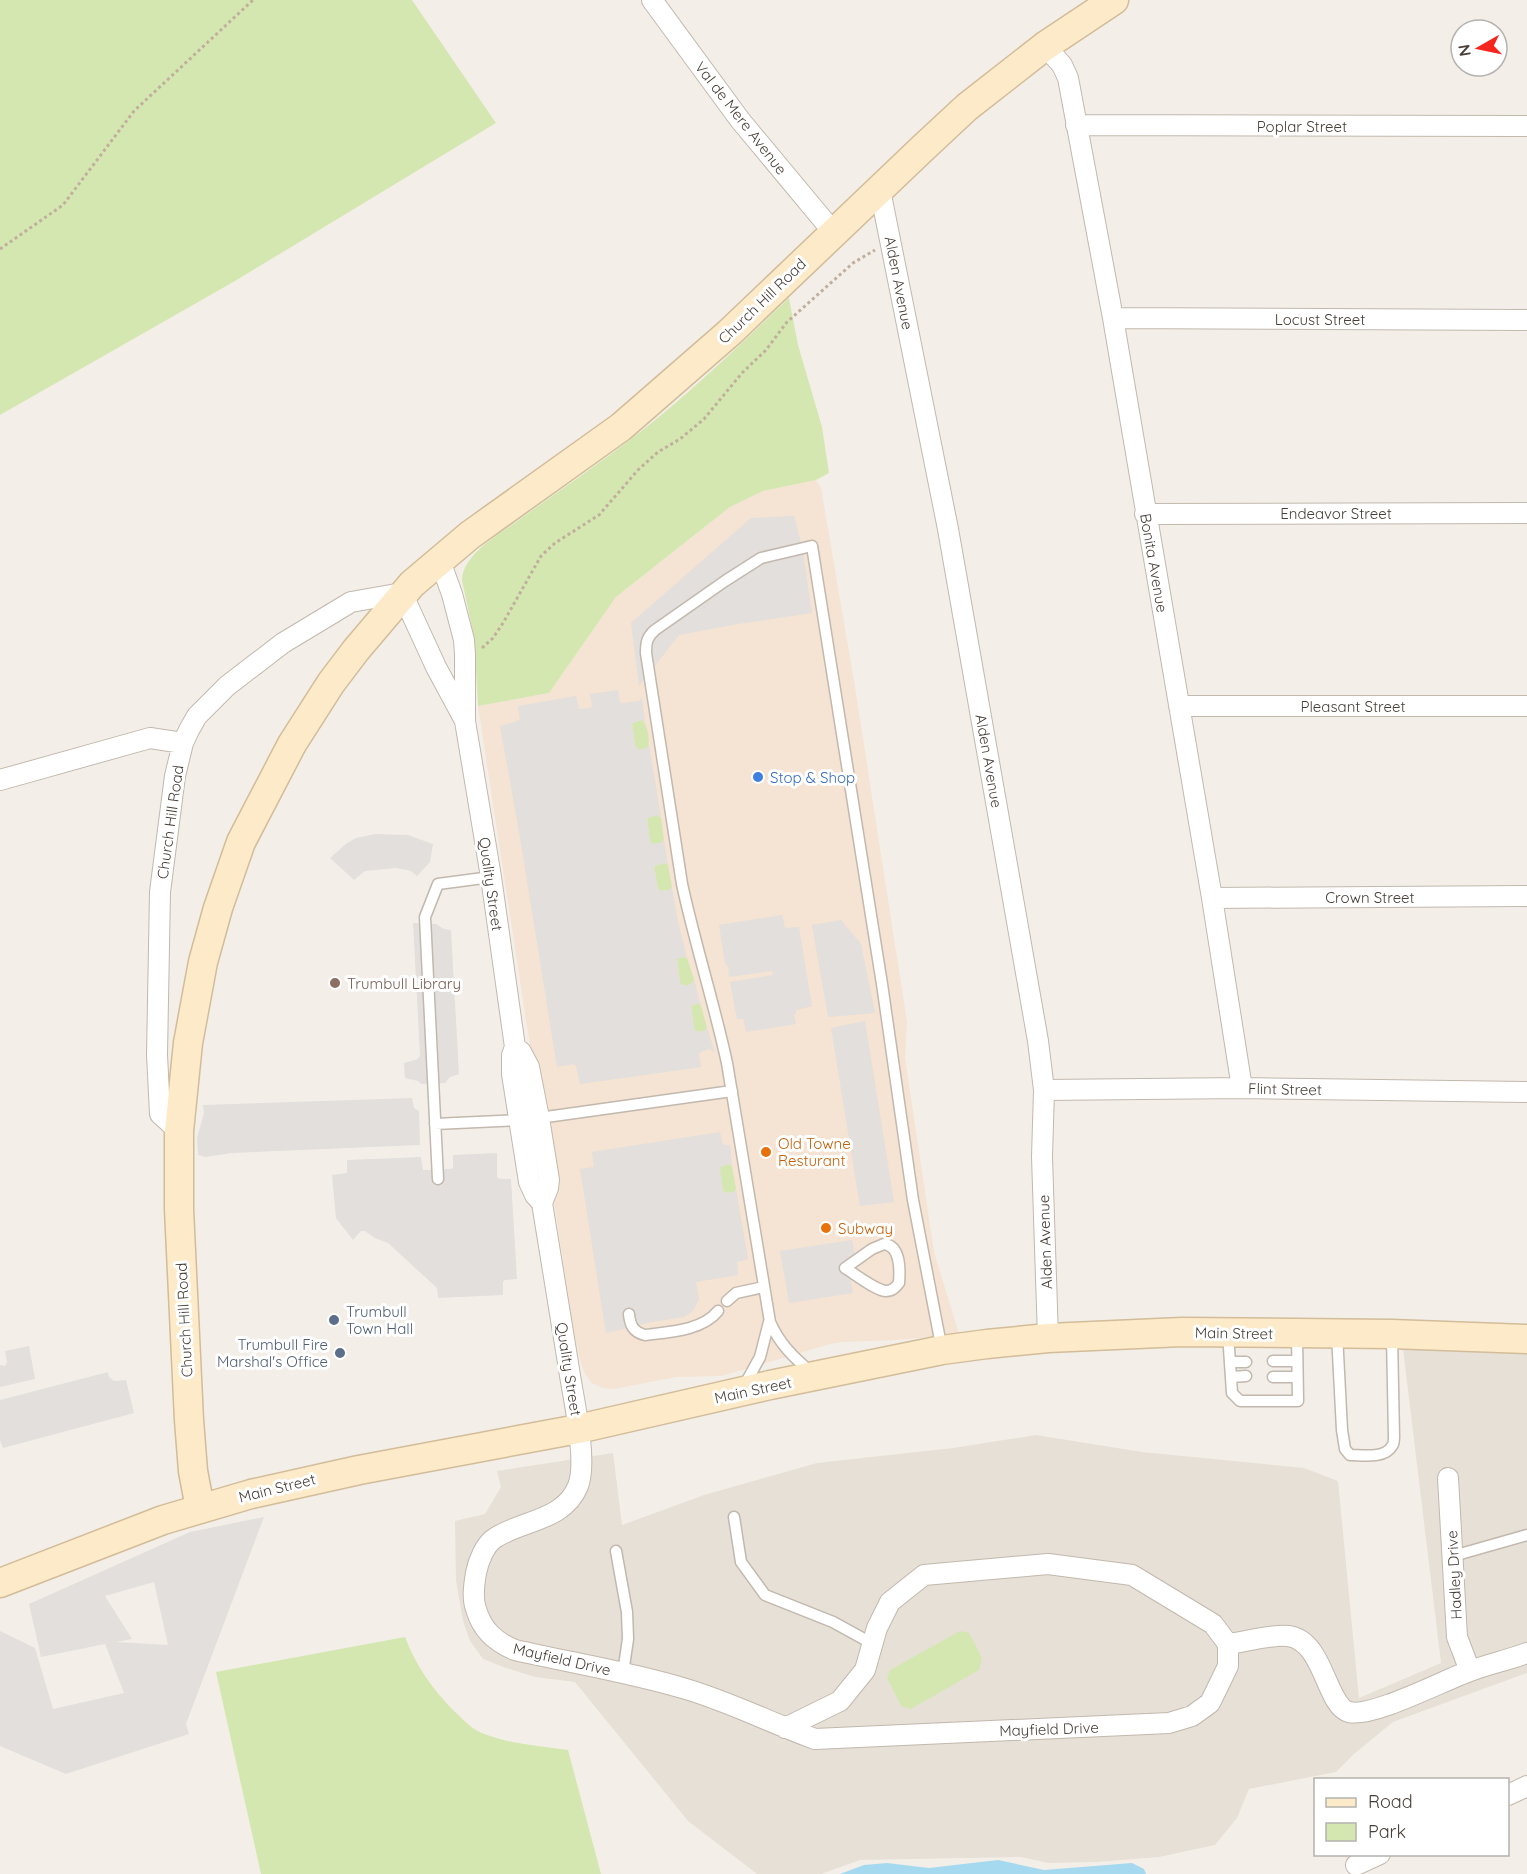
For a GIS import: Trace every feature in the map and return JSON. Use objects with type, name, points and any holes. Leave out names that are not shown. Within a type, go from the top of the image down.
[{"type":"main road","name":"Church Hill Road","points":[[200,1508],[193,1471],[184,1348],[179,1209],[179,1131],[188,1043],[203,962],[218,908],[241,842],[292,744],[356,650],[402,593],[470,535],[630,420],[729,333],[967,108],[1045,46],[1114,0]]},
{"type":"main road","name":"Main Street","points":[[0,1583],[163,1520],[200,1508],[314,1479],[578,1429],[942,1350],[1048,1338],[1131,1333],[1392,1334],[1527,1339]]},
{"type":"street","name":"Val de Mere Avenue","points":[[652,0],[740,120],[834,233]]},
{"type":"street","name":"Bonita Avenue","points":[[1045,46],[1062,65],[1068,78],[1113,318],[1212,898],[1242,1088]]},
{"type":"street","name":"Poplar Street","points":[[1076,125],[1527,126]]},
{"type":"street","name":"Alden Avenue","points":[[880,189],[948,530],[1027,978],[1044,1090],[1042,1157],[1048,1338]]},
{"type":"street","name":"Locust Street","points":[[1113,318],[1527,320]]},
{"type":"street","name":"Endeavor Street","points":[[1145,514],[1527,513]]},
{"type":"street","name":"Quality Street","points":[[440,561],[452,594],[464,640],[465,721],[491,877],[515,1047],[511,1064],[529,1182],[542,1203],[578,1429]]},
{"type":"street","name":"Quality Street","points":[[402,593],[465,721]]},
{"type":"street","name":"Church Hill Road","points":[[179,1131],[160,1114],[157,1055],[160,892],[175,776],[183,743],[197,716],[209,703],[227,686],[283,643],[351,602],[402,593]]},
{"type":"street","name":"Pleasant Street","points":[[1179,706],[1527,706]]},
{"type":"street","points":[[0,780],[150,738],[183,743]]},
{"type":"street","name":"Crown Street","points":[[1212,898],[1527,896]]},
{"type":"street","name":"Quality Street","points":[[515,1047],[521,1052],[529,1067],[539,1118],[549,1180],[542,1203]]},
{"type":"street","name":"Flint Street","points":[[1044,1090],[1242,1088],[1527,1092]]},
{"type":"street","points":[[520,1120],[539,1118]]},
{"type":"street","name":"Mayfield Drive","points":[[578,1429],[582,1464],[578,1486],[572,1498],[552,1514],[494,1538],[484,1552],[477,1570],[473,1588],[475,1606],[480,1621],[488,1633],[501,1644],[536,1655],[687,1689],[734,1705],[785,1728],[815,1738],[1169,1723],[1192,1716],[1210,1703],[1228,1666],[1228,1644]]},
{"type":"street","name":"Hadley Drive","points":[[1448,1478],[1457,1637],[1470,1671]]},
{"type":"street","points":[[785,1728],[840,1701],[865,1670],[877,1628],[890,1602],[924,1575],[1048,1564],[1132,1575],[1213,1624],[1228,1644],[1287,1635],[1298,1639],[1315,1656],[1339,1704],[1345,1711],[1352,1713],[1377,1709],[1470,1671],[1527,1653]]},
{"type":"street","points":[[1509,1795],[1527,1786]]},
{"type":"street","points":[[1356,1865],[1376,1856]]},
{"type":"lane","points":[[815,1376],[783,1345],[770,1322],[732,1091],[718,1021],[693,937],[682,884],[646,653],[648,636],[725,581],[761,558],[812,546],[882,984],[913,1200],[942,1350]]},
{"type":"lane","points":[[438,1179],[425,918],[438,884],[491,877]]},
{"type":"lane","points":[[539,1118],[732,1091]]},
{"type":"lane","points":[[435,1124],[520,1120]]},
{"type":"lane","points":[[879,1245],[890,1245],[895,1249],[897,1255],[899,1284],[890,1290],[880,1289],[845,1268],[879,1245]]},
{"type":"lane","points":[[727,1301],[736,1293],[764,1287]]},
{"type":"lane","points":[[629,1314],[633,1329],[645,1335],[691,1328],[704,1322],[718,1311]]},
{"type":"lane","points":[[741,1392],[760,1357],[770,1322]]},
{"type":"lane","points":[[1228,1333],[1232,1393],[1240,1401],[1298,1401],[1297,1333]]},
{"type":"lane","points":[[1337,1334],[1342,1430],[1345,1449],[1350,1455],[1385,1453],[1392,1446],[1394,1437],[1392,1334]]},
{"type":"lane","points":[[1273,1361],[1297,1361]]},
{"type":"lane","points":[[1230,1362],[1246,1362]]},
{"type":"lane","points":[[1231,1377],[1246,1376]]},
{"type":"lane","points":[[1273,1377],[1297,1377]]},
{"type":"lane","points":[[734,1517],[741,1562],[765,1595],[833,1622],[873,1644]]},
{"type":"lane","points":[[1453,1556],[1527,1535]]},
{"type":"lane","points":[[616,1551],[627,1612],[628,1639],[622,1673]]},
{"type":"path","points":[[0,249],[63,205],[134,111],[253,0]]},
{"type":"path","points":[[465,655],[483,647],[493,638],[533,567],[548,549],[599,514],[638,470],[658,452],[680,439],[704,419],[742,373],[766,350],[787,322],[820,291],[853,262],[891,245]]},
{"type":"shaded area","points":[[816,480],[821,488],[855,687],[907,1022],[905,1058],[934,1252],[959,1334],[843,1342],[722,1376],[676,1377],[614,1389],[603,1388],[592,1383],[585,1374],[574,1333],[478,706],[549,693],[616,597],[730,507],[763,491]]},
{"type":"shaded area","points":[[794,516],[802,546],[812,613],[679,635],[639,686],[631,623],[751,518]]},
{"type":"shaded area","points":[[618,690],[620,702],[623,703],[639,701],[642,698],[645,722],[642,720],[632,723],[635,746],[639,750],[647,748],[649,744],[661,818],[657,815],[647,818],[650,842],[661,843],[664,840],[668,865],[665,863],[654,866],[658,889],[669,890],[672,887],[687,958],[677,959],[680,983],[685,986],[693,983],[694,979],[701,1006],[698,1003],[691,1006],[694,1029],[698,1032],[705,1031],[707,1027],[715,1053],[710,1049],[700,1052],[701,1067],[580,1084],[576,1066],[573,1064],[557,1067],[500,726],[520,719],[518,706],[576,696],[579,709],[589,708],[592,706],[590,694]]},
{"type":"shaded area","points":[[375,834],[408,835],[433,844],[430,862],[417,876],[411,871],[396,868],[365,871],[354,880],[330,858],[356,838]]},
{"type":"shaded area","points":[[782,915],[785,928],[799,927],[812,1006],[797,1010],[794,1016],[796,1024],[746,1032],[743,1019],[737,1019],[730,982],[773,975],[772,971],[729,977],[719,925]]},
{"type":"shaded area","points":[[841,920],[861,944],[875,1013],[828,1017],[812,925]]},
{"type":"shaded area","points":[[413,923],[436,924],[451,930],[459,1074],[450,1077],[445,1083],[421,1084],[405,1078],[404,1063],[418,1059],[420,1056]]},
{"type":"shaded area","points":[[865,1021],[894,1202],[860,1206],[831,1028]]},
{"type":"shaded area","points":[[412,1098],[414,1108],[419,1111],[420,1145],[232,1153],[205,1157],[198,1155],[197,1138],[204,1113],[203,1105]]},
{"type":"shaded area","points":[[720,1132],[722,1143],[730,1145],[732,1166],[730,1164],[720,1167],[723,1191],[734,1192],[736,1189],[748,1259],[737,1262],[738,1275],[696,1282],[699,1299],[694,1309],[684,1317],[606,1333],[580,1169],[594,1167],[592,1152]]},
{"type":"shaded area","points":[[497,1153],[497,1177],[511,1179],[517,1279],[503,1282],[503,1295],[438,1298],[437,1288],[388,1243],[365,1231],[361,1231],[353,1240],[336,1218],[332,1175],[347,1173],[347,1160],[421,1157],[423,1170],[451,1169],[453,1168],[453,1155]]},
{"type":"shaded area","points":[[852,1240],[855,1255],[851,1281],[853,1293],[789,1303],[780,1251]]},
{"type":"shaded area","points":[[29,1346],[35,1379],[0,1387],[0,1365],[5,1366],[7,1362],[5,1351]]},
{"type":"shaded area","points":[[1403,1349],[1527,1353],[1527,1673],[1393,1722],[1336,1772],[1249,1789],[1237,1818],[1215,1845],[1159,1857],[1097,1862],[1048,1863],[1021,1857],[860,1860],[821,1874],[757,1874],[688,1821],[575,1682],[535,1677],[483,1659],[470,1641],[463,1621],[456,1581],[455,1521],[485,1514],[501,1487],[497,1471],[613,1453],[622,1525],[704,1495],[817,1463],[953,1448],[1036,1435],[1142,1452],[1304,1468],[1338,1481],[1359,1698],[1441,1663]]},
{"type":"shaded area","points":[[108,1372],[109,1377],[114,1381],[126,1380],[134,1413],[3,1448],[0,1440],[0,1400]]},
{"type":"shaded area","points":[[264,1517],[186,1724],[189,1734],[66,1774],[0,1746],[0,1631],[35,1648],[53,1709],[124,1693],[105,1644],[41,1657],[29,1604],[190,1532]],"holes":[[[154,1582],[168,1645],[116,1642],[132,1639],[105,1596]]]},
{"type":"green space","points":[[0,0],[412,0],[496,123],[235,281],[0,415]]},
{"type":"green space","points":[[789,298],[798,345],[822,427],[829,473],[816,480],[763,491],[730,507],[616,597],[549,693],[478,706],[474,637],[462,580],[468,562],[491,539],[643,430],[710,373]]},
{"type":"green space","points":[[642,720],[647,729],[649,745],[648,748],[639,750],[635,746],[632,723]]},
{"type":"green space","points":[[657,815],[661,818],[664,840],[653,844],[650,842],[647,818]]},
{"type":"green space","points":[[665,863],[668,865],[672,887],[661,891],[658,889],[654,867]]},
{"type":"green space","points":[[684,956],[687,958],[694,979],[693,983],[685,986],[680,983],[677,959]]},
{"type":"green space","points":[[698,1003],[707,1027],[705,1031],[698,1032],[694,1029],[691,1006]]},
{"type":"green space","points":[[730,1164],[736,1189],[734,1192],[726,1193],[723,1191],[719,1169],[721,1165]]},
{"type":"green space","points":[[960,1631],[969,1633],[982,1658],[979,1670],[911,1709],[901,1706],[887,1678],[890,1670]]},
{"type":"green space","points":[[405,1637],[414,1658],[431,1685],[466,1723],[482,1733],[502,1740],[568,1750],[601,1874],[261,1874],[216,1672]]},
{"type":"water","points":[[998,1860],[1044,1870],[1132,1863],[1144,1869],[1146,1874],[840,1874],[864,1865],[887,1863],[929,1868]]},
{"type":"place","name":"Stop & Shop","points":[[758,777]]},
{"type":"place","name":"Trumbull Library","points":[[335,983]]},
{"type":"place","name":"Old Towne Resturant","points":[[766,1152]]},
{"type":"place","name":"Subway","points":[[826,1228]]},
{"type":"place","name":"Trumbull Town Hall","points":[[334,1320]]},
{"type":"place","name":"Trumbull Fire Marshal's Office","points":[[340,1353]]}]
